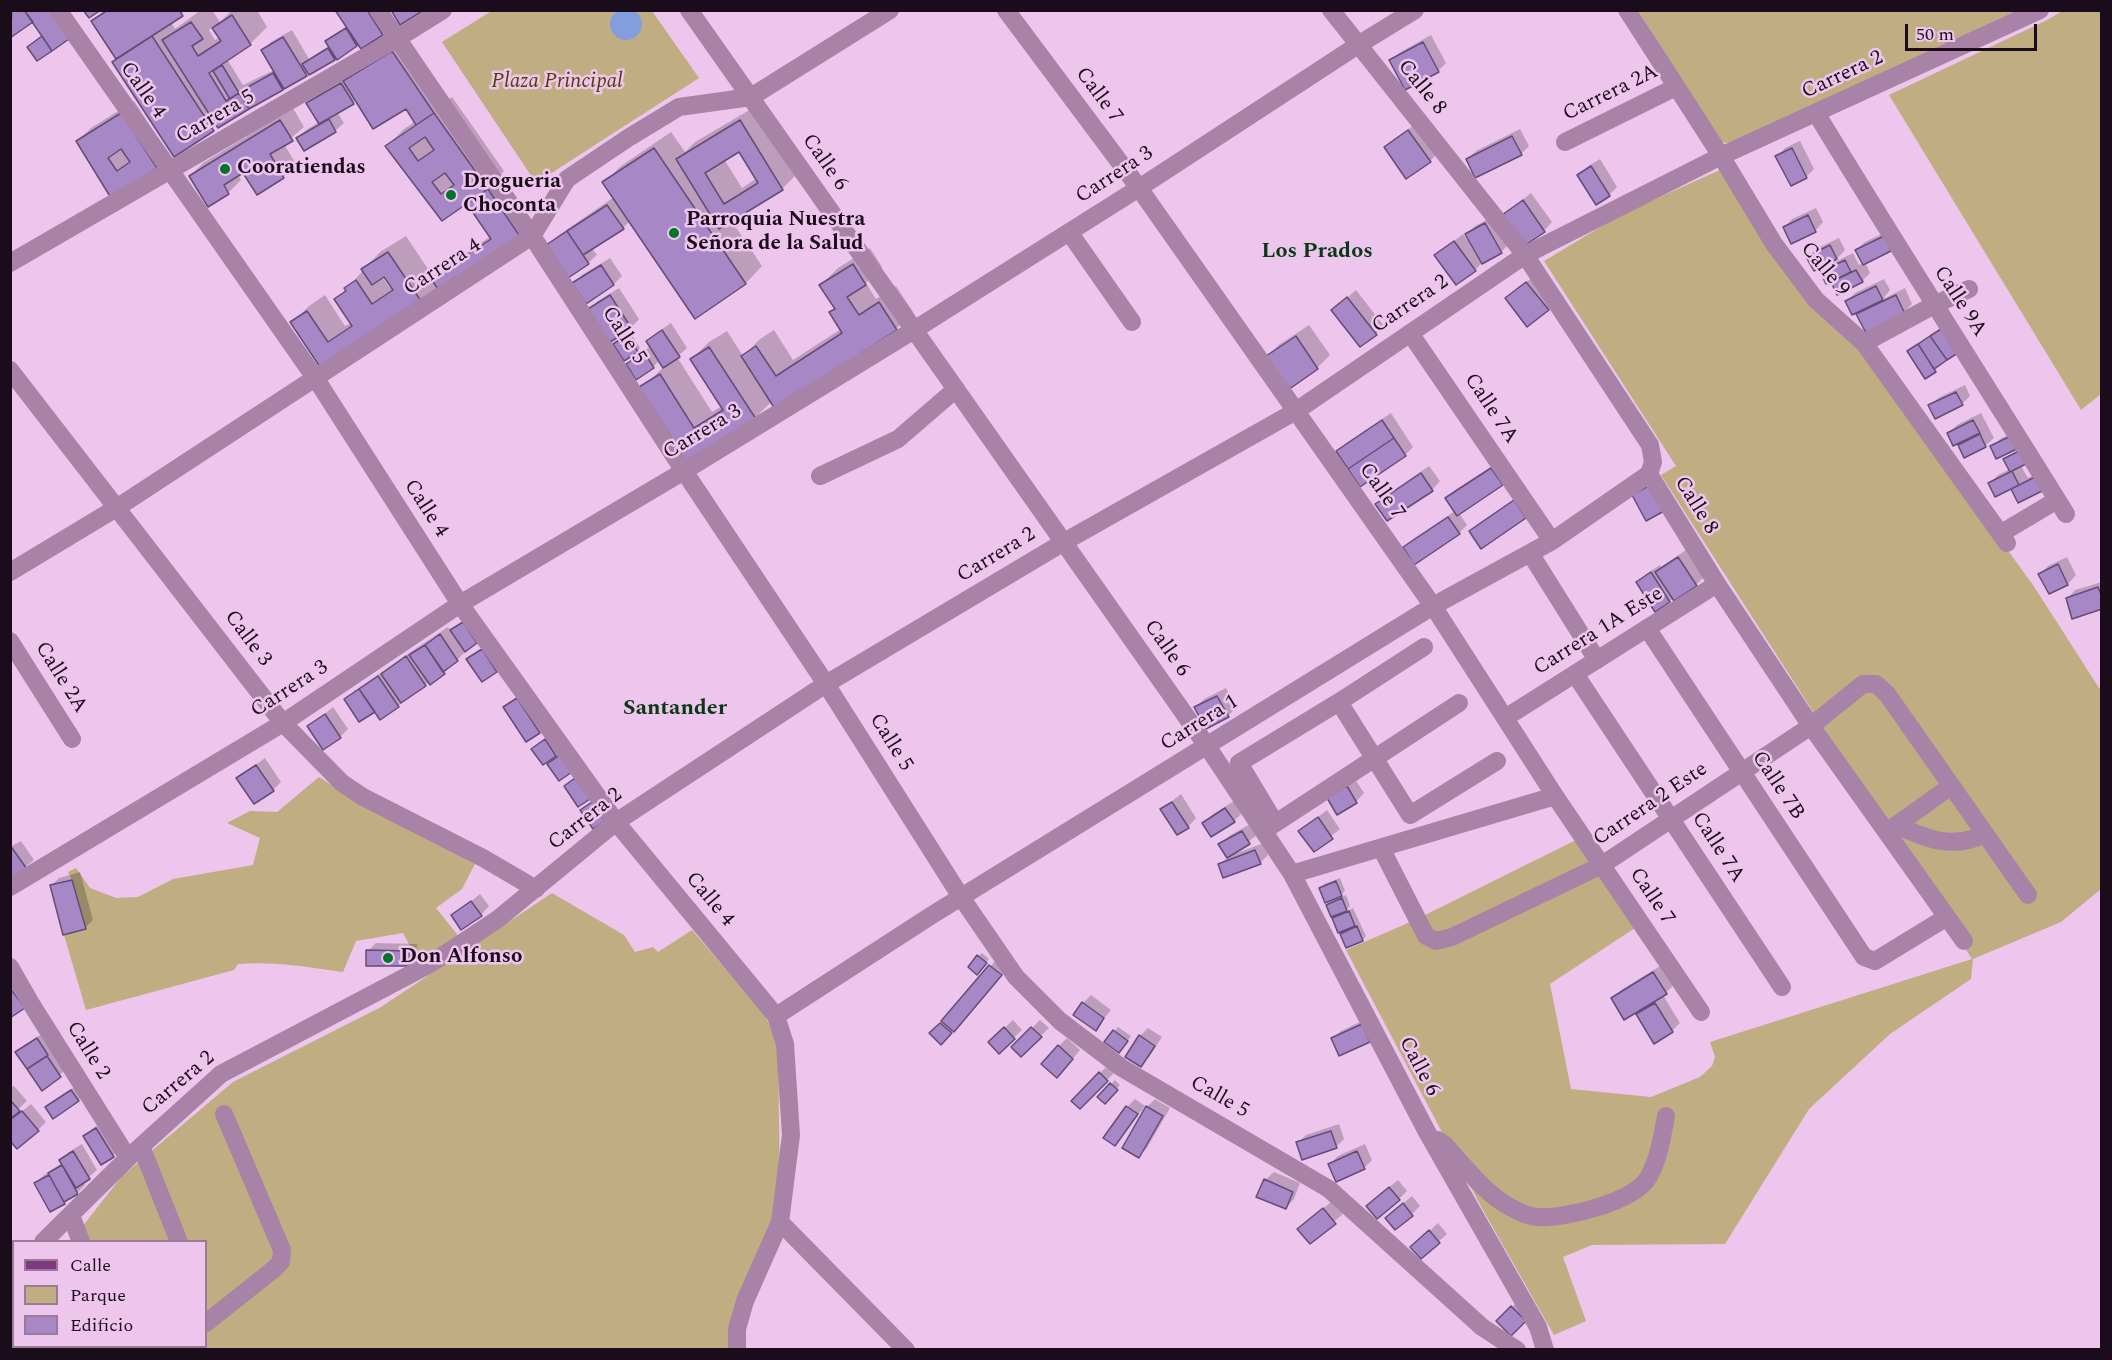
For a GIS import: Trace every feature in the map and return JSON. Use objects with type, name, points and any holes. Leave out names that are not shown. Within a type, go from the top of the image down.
[{"type":"street","name":"Calle 4","points":[[58,10],[316,379],[460,604],[616,822],[776,1016]]},
{"type":"street","name":"Calle 5","points":[[378,10],[532,236],[1016,977],[1060,1022],[1122,1068],[1329,1189],[1482,1327],[1517,1350]]},
{"type":"street","name":"Carrera 5","points":[[10,263],[443,10]]},
{"type":"street","name":"Calle 6","points":[[689,10],[1207,747],[1269,827],[1427,1132],[1538,1326],[1545,1350]]},
{"type":"street","name":"Carrera 4","points":[[10,572],[118,507],[532,236],[567,179],[628,138],[679,107],[751,98],[890,10]]},
{"type":"street","name":"Calle 7","points":[[1006,10],[1139,188],[1433,606],[1555,796],[1701,1012]]},
{"type":"street","name":"Calle 8","points":[[1331,10],[1526,255],[1650,445],[1653,462],[1649,474],[1717,584],[1811,726],[1891,829],[1964,941]]},
{"type":"street","name":"Carrera 3","points":[[10,887],[283,723],[460,604],[684,471],[914,330],[1415,10]]},
{"type":"street","name":"Calle 9","points":[[1627,10],[1721,156],[1774,244],[1815,300],[1864,343],[2004,539]]},
{"type":"street","name":"Carrera 2","points":[[45,1240],[135,1152],[221,1074],[430,964],[498,919],[616,822],[826,684],[1064,542],[1296,411],[1526,255],[1721,156],[2040,10]]},
{"type":"street","name":"Carrera 2A","points":[[1566,142],[1677,87]]},
{"type":"street","name":"Calle 9A","points":[[1816,113],[2061,507],[2004,539]]},
{"type":"street","points":[[1069,232],[1132,322]]},
{"type":"street","points":[[1864,343],[1969,289]]},
{"type":"street","name":"Calle 7A","points":[[1410,333],[1552,541]]},
{"type":"street","name":"Calle 3","points":[[10,370],[283,723],[342,783],[363,797],[483,858],[536,889]]},
{"type":"street","points":[[820,476],[898,439],[956,389]]},
{"type":"street","name":"Carrera 1","points":[[776,1016],[962,897],[1433,606],[1552,541],[1649,474]]},
{"type":"street","points":[[1530,553],[1597,660]]},
{"type":"street","name":"Carrera 1A Este","points":[[1505,718],[1717,584]]},
{"type":"street","name":"Calle 7B","points":[[1647,628],[1864,957],[1875,962],[1947,918]]},
{"type":"street","name":"Calle 2A","points":[[10,641],[72,739]]},
{"type":"street","points":[[1424,647],[1239,763],[1269,827],[1459,703]]},
{"type":"street","name":"Calle 7A","points":[[1575,674],[1782,987]]},
{"type":"street","name":"Carrera 2 Este","points":[[1381,848],[1426,936],[1436,941],[1452,937],[1602,865],[1811,726],[1863,684],[1876,684],[1887,694],[1951,786]]},
{"type":"street","points":[[1339,702],[1410,815],[1497,761]]},
{"type":"street","points":[[1891,829],[1951,786],[2028,895]]},
{"type":"street","points":[[1292,874],[1555,796]]},
{"type":"street","points":[[1891,829],[1935,841],[1954,843],[1972,840],[1985,834]]},
{"type":"street","name":"Calle 2","points":[[10,967],[30,1002],[135,1152],[178,1240]]},
{"type":"street","points":[[737,1350],[737,1329],[745,1301],[780,1222],[791,1135],[785,1044],[776,1016]]},
{"type":"street","points":[[207,1317],[281,1262],[282,1250],[224,1114]]},
{"type":"street","points":[[1427,1132],[1445,1145],[1488,1190],[1510,1208],[1536,1218],[1565,1217],[1594,1209],[1625,1196],[1647,1180],[1659,1150],[1666,1116]]},
{"type":"street","points":[[71,1215],[80,1240]]},
{"type":"street","points":[[780,1222],[906,1350]]},
{"type":"green space","name":"Plaza Principal","points":[[493,10],[616,11],[613,14],[642,20],[635,11],[652,11],[699,78],[536,183],[442,42]]},
{"type":"green space","points":[[2064,10],[2102,11],[2101,394],[2081,410],[1889,95]]},
{"type":"green space","points":[[1639,11],[2016,11],[1734,142],[1725,143],[1716,138]]},
{"type":"green space","points":[[1720,170],[1858,345],[2033,585],[2101,691],[2101,889],[2061,922],[1973,959],[1971,979],[1890,1034],[1809,1109],[1725,1244],[1592,1245],[1563,1257],[1586,1321],[1554,1335],[1483,1210],[1346,950],[1417,919],[1582,837],[1638,926],[1550,984],[1571,1089],[1651,1097],[1700,1077],[1712,1066],[1715,1057],[1710,1042],[1972,959],[1661,475],[1676,466],[1544,261],[1622,214]]},
{"type":"green space","points":[[319,777],[475,864],[462,889],[436,908],[460,938],[426,961],[412,950],[403,933],[356,941],[343,972],[278,964],[238,964],[234,970],[86,1010],[64,935],[86,929],[68,872],[76,868],[90,888],[116,898],[138,897],[173,879],[253,865],[260,838],[227,823],[250,811],[277,812]]},
{"type":"green space","points":[[552,893],[624,935],[635,952],[653,947],[658,952],[692,930],[764,1014],[778,1041],[780,1199],[737,1349],[60,1350],[59,1348],[207,1348],[207,1240],[72,1240],[122,1176],[233,1082],[381,1007]]},
{"type":"green space","points":[[10,1250],[12,1254],[12,1348],[46,1349],[11,1349]]},
{"type":"water","points":[[626,8],[637,13],[642,24],[637,35],[626,40],[615,35],[610,24],[615,13]]},
{"type":"building","points":[[12,10],[24,10],[33,22],[10,38]]},
{"type":"building","points":[[24,10],[50,10],[69,39],[52,51]]},
{"type":"building","points":[[83,10],[101,10],[89,18]]},
{"type":"building","points":[[108,10],[179,10],[183,16],[116,59],[91,21]]},
{"type":"building","points":[[335,10],[367,10],[383,35],[361,49]]},
{"type":"building","points":[[391,10],[424,10],[400,25]]},
{"type":"building","points":[[232,15],[251,45],[209,73],[226,101],[239,93],[249,109],[218,128],[162,40],[191,22],[203,39],[192,46],[198,56],[221,41],[212,28]]},
{"type":"building","points":[[346,28],[357,46],[337,60],[325,41]]},
{"type":"building","points":[[42,36],[52,51],[37,61],[27,47]]},
{"type":"building","points":[[152,36],[214,131],[174,157],[112,62]]},
{"type":"building","points":[[283,37],[307,76],[284,89],[261,50]]},
{"type":"building","points":[[1423,42],[1439,72],[1405,90],[1389,60]]},
{"type":"building","points":[[328,48],[335,60],[309,75],[302,64]]},
{"type":"building","points":[[392,51],[434,113],[416,125],[406,109],[373,129],[343,81]]},
{"type":"building","points":[[222,65],[239,93],[230,99],[213,71]]},
{"type":"building","points":[[273,73],[283,90],[249,109],[239,92]]},
{"type":"building","points":[[341,83],[354,104],[319,124],[306,103]]},
{"type":"building","points":[[121,113],[157,168],[111,198],[76,141]],"holes":[[[121,149],[130,162],[117,171],[108,158]]]},
{"type":"building","points":[[434,113],[488,189],[442,221],[385,146]],"holes":[[[425,137],[434,150],[418,161],[409,148]],[[445,173],[454,185],[441,194],[432,182]]]},
{"type":"building","points":[[329,119],[336,132],[304,151],[296,138]]},
{"type":"building","points":[[280,120],[293,141],[270,154],[284,178],[257,195],[243,173],[224,185],[229,194],[208,207],[189,176]]},
{"type":"building","points":[[740,120],[783,190],[719,229],[676,159]],"holes":[[[739,152],[758,183],[724,204],[705,173]]]},
{"type":"building","points":[[1408,130],[1431,162],[1406,179],[1384,147]]},
{"type":"building","points":[[1512,136],[1522,155],[1475,178],[1466,159]]},
{"type":"building","name":"Parroquia Nuestra Señora de la Salud","points":[[654,148],[746,284],[695,319],[602,182]]},
{"type":"building","points":[[1792,148],[1807,178],[1791,186],[1775,156]]},
{"type":"building","points":[[1591,166],[1610,196],[1596,205],[1577,175]]},
{"type":"building","points":[[488,189],[521,238],[440,292],[431,279],[491,239],[467,204]]},
{"type":"building","points":[[1523,200],[1545,232],[1524,246],[1502,215]]},
{"type":"building","points":[[607,205],[624,229],[583,255],[567,231]]},
{"type":"building","points":[[1808,215],[1816,232],[1791,244],[1783,227]]},
{"type":"building","points":[[1485,223],[1502,253],[1482,264],[1465,234]]},
{"type":"building","points":[[567,231],[589,264],[568,278],[546,245]]},
{"type":"building","points":[[1884,236],[1891,251],[1863,265],[1855,250]]},
{"type":"building","points":[[1454,241],[1476,271],[1456,285],[1434,255]]},
{"type":"building","points":[[1830,245],[1837,259],[1814,271],[1806,257]]},
{"type":"building","points":[[388,252],[423,304],[322,370],[290,322],[307,311],[328,342],[352,326],[334,299],[356,280],[372,304],[393,290],[384,277],[372,285],[361,269]]},
{"type":"building","points":[[1845,260],[1851,272],[1826,284],[1820,272]]},
{"type":"building","points":[[853,264],[866,285],[847,297],[859,315],[879,302],[897,330],[775,409],[741,356],[756,346],[776,376],[842,333],[829,312],[835,309],[819,285]]},
{"type":"building","points":[[601,265],[614,285],[586,304],[572,283]]},
{"type":"building","points":[[1856,270],[1863,282],[1837,295],[1831,282]]},
{"type":"building","points":[[1526,282],[1549,310],[1527,327],[1505,298]]},
{"type":"building","points":[[1876,286],[1883,300],[1852,315],[1845,301]]},
{"type":"building","points":[[610,295],[632,329],[610,342],[588,309]]},
{"type":"building","points":[[1896,295],[1905,314],[1866,333],[1856,314]]},
{"type":"building","points":[[1347,297],[1377,335],[1360,347],[1331,310]]},
{"type":"building","points":[[1944,327],[1961,351],[1947,360],[1930,336]]},
{"type":"building","points":[[662,330],[680,357],[663,368],[646,341]]},
{"type":"building","points":[[627,335],[638,352],[624,361],[613,344]]},
{"type":"building","points":[[1296,336],[1318,369],[1288,390],[1266,356]]},
{"type":"building","points":[[1930,336],[1947,360],[1934,369],[1918,344]]},
{"type":"building","points":[[1918,344],[1936,372],[1925,379],[1907,351]]},
{"type":"building","points":[[709,347],[756,419],[687,462],[639,387],[660,374],[694,428],[723,410],[690,359]]},
{"type":"building","points":[[644,352],[654,368],[636,380],[626,364]]},
{"type":"building","points":[[1956,392],[1963,405],[1935,419],[1928,405]]},
{"type":"building","points":[[1382,420],[1394,438],[1348,469],[1336,451]]},
{"type":"building","points":[[1973,420],[1980,433],[1953,446],[1947,433]]},
{"type":"building","points":[[1980,434],[1986,447],[1964,458],[1958,445]]},
{"type":"building","points":[[2013,435],[2019,448],[1996,459],[1990,446]]},
{"type":"building","points":[[1394,438],[1406,456],[1360,487],[1348,469]]},
{"type":"building","points":[[2019,451],[2026,464],[2010,472],[2003,459]]},
{"type":"building","points":[[1491,468],[1503,485],[1457,516],[1445,498]]},
{"type":"building","points":[[2012,471],[2019,485],[1995,497],[1988,483]]},
{"type":"building","points":[[1421,473],[1433,491],[1387,521],[1375,504]]},
{"type":"building","points":[[2037,476],[2044,490],[2018,503],[2011,489]]},
{"type":"building","points":[[1652,484],[1666,510],[1646,521],[1632,495]]},
{"type":"building","points":[[1514,500],[1526,518],[1481,549],[1469,531]]},
{"type":"building","points":[[1448,517],[1460,534],[1414,565],[1403,547]]},
{"type":"building","points":[[1678,557],[1697,586],[1674,601],[1655,572]]},
{"type":"building","points":[[2058,564],[2068,585],[2049,594],[2038,574]]},
{"type":"building","points":[[1651,572],[1670,602],[1655,612],[1636,582]]},
{"type":"building","points":[[2098,587],[2102,597],[2102,609],[2072,619],[2066,598]]},
{"type":"building","points":[[463,622],[477,643],[465,652],[450,630]]},
{"type":"building","points":[[440,634],[458,661],[443,672],[425,645]]},
{"type":"building","points":[[425,645],[445,674],[430,685],[409,655]]},
{"type":"building","points":[[482,649],[497,672],[482,682],[466,659]]},
{"type":"building","points":[[406,656],[426,686],[401,703],[381,674]]},
{"type":"building","points":[[378,676],[399,707],[380,720],[359,689]]},
{"type":"building","points":[[359,689],[375,712],[359,722],[344,699]]},
{"type":"building","points":[[1217,696],[1229,717],[1206,729],[1194,707]]},
{"type":"building","points":[[517,698],[540,733],[526,742],[503,707]]},
{"type":"building","points":[[325,714],[341,738],[323,750],[307,726]]},
{"type":"building","points":[[545,739],[556,756],[543,765],[531,749]]},
{"type":"building","points":[[560,755],[572,772],[559,781],[547,764]]},
{"type":"building","points":[[256,765],[274,791],[254,804],[236,778]]},
{"type":"building","points":[[575,778],[590,799],[578,807],[564,786]]},
{"type":"building","points":[[1347,786],[1357,803],[1337,815],[1327,798]]},
{"type":"building","points":[[592,802],[605,821],[593,829],[580,810]]},
{"type":"building","points":[[1172,802],[1189,828],[1177,835],[1160,809]]},
{"type":"building","points":[[1225,808],[1235,822],[1211,837],[1202,823]]},
{"type":"building","points":[[1318,817],[1333,839],[1314,852],[1298,831]]},
{"type":"building","points":[[1242,831],[1250,844],[1227,858],[1218,844]]},
{"type":"building","points":[[10,848],[27,869],[10,880]]},
{"type":"building","points":[[1255,850],[1261,864],[1223,878],[1218,864]]},
{"type":"building","points":[[72,880],[86,929],[63,935],[50,885]]},
{"type":"building","points":[[1336,881],[1342,896],[1325,903],[1319,888]]},
{"type":"building","points":[[1342,898],[1347,911],[1331,917],[1326,905]]},
{"type":"building","points":[[471,901],[482,916],[461,930],[451,915]]},
{"type":"building","points":[[1349,911],[1355,926],[1338,933],[1332,918]]},
{"type":"building","points":[[1357,926],[1363,941],[1346,948],[1340,934]]},
{"type":"building","name":"Don Alfonso","points":[[366,950],[409,951],[409,966],[366,966]]},
{"type":"building","points":[[977,955],[987,963],[977,975],[968,967]]},
{"type":"building","points":[[989,965],[1002,975],[954,1032],[941,1021]]},
{"type":"building","points":[[1653,972],[1667,994],[1624,1020],[1611,998]]},
{"type":"building","points":[[10,988],[25,1008],[10,1018]]},
{"type":"building","points":[[1082,1002],[1104,1018],[1096,1031],[1073,1015]]},
{"type":"building","points":[[1655,1003],[1673,1032],[1654,1044],[1636,1014]]},
{"type":"building","points":[[940,1023],[952,1033],[941,1045],[929,1033]]},
{"type":"building","points":[[1362,1024],[1370,1042],[1339,1056],[1331,1038]]},
{"type":"building","points":[[1004,1027],[1015,1039],[999,1054],[988,1042]]},
{"type":"building","points":[[1031,1027],[1042,1037],[1021,1057],[1011,1047]]},
{"type":"building","points":[[1113,1030],[1128,1041],[1119,1053],[1104,1042]]},
{"type":"building","points":[[1139,1035],[1155,1046],[1141,1067],[1125,1057]]},
{"type":"building","points":[[37,1038],[48,1055],[27,1069],[15,1052]]},
{"type":"building","points":[[1058,1045],[1073,1059],[1057,1078],[1041,1064]]},
{"type":"building","points":[[47,1056],[61,1077],[42,1091],[27,1069]]},
{"type":"building","points":[[1099,1072],[1108,1081],[1080,1109],[1071,1101]]},
{"type":"building","points":[[1110,1083],[1118,1090],[1105,1104],[1097,1097]]},
{"type":"building","points":[[71,1090],[79,1101],[53,1119],[45,1107]]},
{"type":"building","points":[[10,1100],[20,1111],[10,1119]]},
{"type":"building","points":[[1126,1106],[1138,1114],[1115,1146],[1103,1138]]},
{"type":"building","points":[[1146,1106],[1163,1116],[1139,1158],[1122,1148]]},
{"type":"building","points":[[22,1111],[39,1131],[17,1149],[10,1141],[10,1120]]},
{"type":"building","points":[[96,1128],[114,1157],[101,1165],[83,1136]]},
{"type":"building","points":[[1331,1131],[1337,1148],[1302,1160],[1296,1142]]},
{"type":"building","points":[[73,1151],[90,1179],[76,1188],[59,1160]]},
{"type":"building","points":[[1357,1151],[1365,1169],[1336,1182],[1328,1164]]},
{"type":"building","points":[[62,1165],[78,1194],[64,1202],[48,1173]]},
{"type":"building","points":[[49,1175],[65,1204],[50,1212],[34,1183]]},
{"type":"building","points":[[1264,1179],[1293,1192],[1286,1209],[1256,1197]]},
{"type":"building","points":[[1389,1187],[1400,1200],[1377,1219],[1366,1206]]},
{"type":"building","points":[[1403,1203],[1413,1216],[1395,1230],[1385,1218]]},
{"type":"building","points":[[1323,1208],[1336,1224],[1310,1244],[1297,1229]]},
{"type":"building","points":[[1429,1230],[1440,1243],[1421,1259],[1410,1247]]},
{"type":"building","points":[[1511,1306],[1526,1321],[1511,1336],[1496,1321]]},
{"type":"place","name":"Cooratiendas","points":[[225,169]]},
{"type":"place","name":"Drogueria Choconta","points":[[451,195]]},
{"type":"place","name":"Parroquia Nuestra Señora de la Salud","points":[[674,233]]},
{"type":"place","name":"Don Alfonso","points":[[388,958]]},
{"type":"district","name":"Los Prados","points":[[1317,253]]},
{"type":"district","name":"Santander","points":[[675,710]]}]
